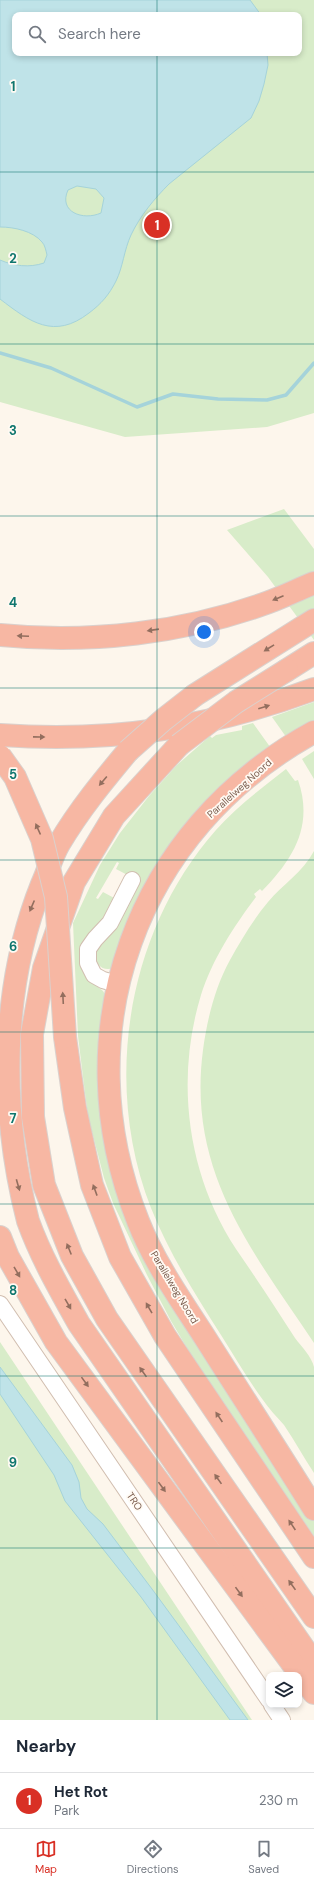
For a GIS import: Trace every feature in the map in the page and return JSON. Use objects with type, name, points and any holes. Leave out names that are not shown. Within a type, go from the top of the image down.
[{"type":"highway","points":[[0,635],[65,638],[118,635],[172,628],[214,619],[263,604],[314,583]]},
{"type":"highway","points":[[314,620],[195,695],[163,720],[128,751],[91,794],[58,845],[28,917],[13,972],[4,1038],[3,1100],[11,1161],[28,1221],[51,1274],[80,1324],[314,1663]]},
{"type":"highway","points":[[314,654],[236,702],[179,745],[114,816],[74,882],[44,968],[32,1034],[33,1117],[42,1178],[72,1256],[107,1319],[314,1617]]},
{"type":"highway","points":[[0,735],[92,738],[140,734],[186,726],[234,715],[278,702],[314,689]]},
{"type":"highway","name":"Parallelweg Noord","points":[[314,732],[254,772],[214,808],[190,835],[166,868],[138,923],[117,984],[111,1023],[108,1063],[109,1106],[115,1146],[125,1184],[139,1223],[164,1272],[314,1509]]},
{"type":"highway","name":"Parallelweg Noord","points":[[314,744],[250,788],[212,826],[186,860],[163,899],[146,935],[125,1001],[120,1036],[119,1082],[124,1131],[134,1178],[150,1222],[171,1264],[314,1490]]},
{"type":"highway","points":[[0,756],[14,777],[42,839],[56,897],[65,1037],[75,1108],[92,1185],[120,1257],[165,1336],[314,1557]]},
{"type":"highway","points":[[0,1237],[8,1257],[56,1342],[314,1693]]},
{"type":"lane","points":[[117,984],[102,980],[94,975],[88,963],[88,949],[94,938],[110,923],[132,880]]},
{"type":"lane","name":"TRO","points":[[0,1304],[266,1696]]},
{"type":"lane","points":[[274,1708],[282,1720]]},
{"type":"green space","points":[[0,0],[314,0],[314,413],[267,427],[125,437],[0,402]]},
{"type":"green space","points":[[284,509],[314,549],[314,640],[268,577],[227,530]]},
{"type":"green space","points":[[314,702],[314,726],[289,741],[272,717]]},
{"type":"green space","points":[[253,723],[273,751],[239,776],[114,968],[106,969],[102,968],[97,963],[95,952],[137,880],[116,869],[119,863],[117,862],[96,898],[98,899],[103,892],[116,899],[105,919],[88,939],[89,980],[103,991],[107,998],[115,1170],[278,1463],[314,1520],[314,1536],[196,1363],[171,1321],[147,1275],[113,1203],[104,1178],[88,1116],[78,1036],[73,923],[100,865],[120,833],[149,796],[177,765],[210,736],[212,738],[216,735],[242,730],[242,726]]},
{"type":"green space","points":[[314,751],[314,779],[302,759]]},
{"type":"green space","points":[[286,769],[295,781],[298,780],[302,797],[302,827],[298,841],[283,867],[262,891],[260,889],[254,894],[256,897],[217,956],[211,969],[201,995],[193,1027],[189,1060],[188,1093],[190,1126],[197,1158],[206,1190],[219,1220],[236,1249],[313,1363],[314,1473],[284,1425],[270,1410],[247,1376],[192,1289],[174,1257],[151,1208],[136,1160],[128,1110],[127,1060],[132,1010],[143,961],[161,914],[186,870],[216,830],[241,806]]},
{"type":"green space","points":[[314,851],[314,1343],[268,1275],[247,1241],[229,1207],[214,1171],[205,1134],[201,1093],[203,1050],[207,1027],[212,1004],[225,970],[252,923],[274,896],[298,872]]},
{"type":"green space","points":[[0,1342],[252,1720],[0,1720]]},
{"type":"water","points":[[0,0],[250,0],[259,12],[12,12],[12,56],[267,56],[268,65],[259,101],[251,118],[169,184],[143,214],[131,235],[118,276],[111,291],[89,313],[76,321],[65,325],[43,325],[22,315],[0,299],[0,260],[16,265],[38,265],[44,263],[47,255],[43,243],[34,235],[11,228],[0,227]],"holes":[[[77,186],[96,189],[104,198],[101,213],[94,215],[87,216],[74,213],[66,204],[68,190]]]},
{"type":"water","points":[[0,1367],[72,1465],[79,1482],[81,1498],[87,1509],[103,1524],[248,1720],[230,1720],[141,1597],[65,1501],[54,1475],[0,1394]]},
{"type":"waterway","points":[[0,353],[51,368],[137,407],[173,394],[218,399],[267,400],[286,395],[314,363]]},
{"type":"place","name":"Het Rot","points":[[157,225]]}]
